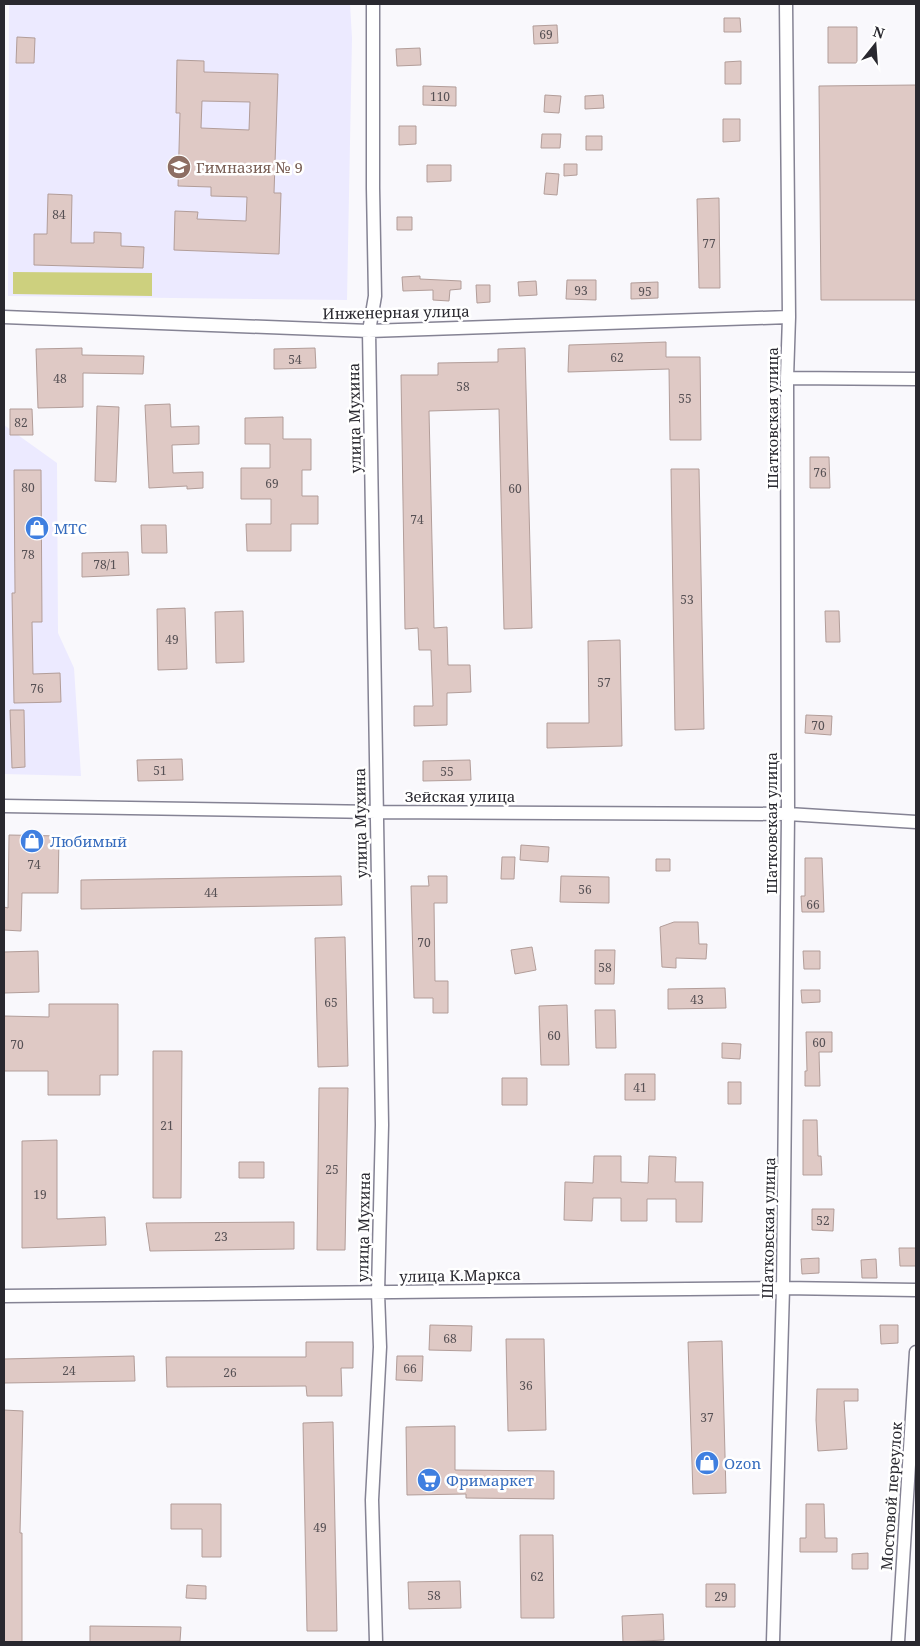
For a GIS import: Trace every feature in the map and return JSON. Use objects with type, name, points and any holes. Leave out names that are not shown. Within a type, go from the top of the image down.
[{"type":"street","name":"улица Мухина","points":[[373,4],[375,296],[369,331],[382,1125],[378,1293],[380,1348],[372,1500],[376,1642]]},
{"type":"street","name":"Шатковская улица","points":[[773,1642],[784,1288],[788,814],[787,378],[789,317],[786,4]]},
{"type":"street","name":"Инженерная улица","points":[[4,317],[369,331],[789,317]]},
{"type":"street","points":[[787,378],[916,378]]},
{"type":"street","name":"Зейская улица","points":[[4,806],[376,812],[788,814],[916,822]]},
{"type":"street","name":"улица К.Маркса","points":[[4,1296],[784,1288],[916,1290]]},
{"type":"street","name":"Мостовой переулок","points":[[898,1642],[916,1352]]},
{"type":"shaded area","name":"Гимназия № 9","points":[[9,4],[350,4],[352,38],[347,300],[8,296]]},
{"type":"shaded area","points":[[4,425],[57,463],[58,633],[74,668],[81,776],[4,774]]},
{"type":"green space","points":[[13,272],[152,273],[152,296],[13,294]]},
{"type":"building","points":[[724,18],[740,18],[741,32],[724,32]]},
{"type":"building","points":[[557,25],[558,43],[534,44],[533,26]]},
{"type":"building","points":[[828,27],[857,27],[857,63],[828,63]]},
{"type":"building","points":[[17,37],[35,38],[34,63],[16,63]]},
{"type":"building","points":[[420,48],[421,65],[397,66],[396,49]]},
{"type":"building","points":[[177,60],[204,61],[204,72],[278,74],[274,193],[281,193],[279,254],[174,250],[175,211],[198,212],[197,219],[246,221],[247,197],[211,196],[211,187],[178,186],[180,113],[176,113]],"holes":[[[202,101],[250,102],[249,130],[201,128]]]},
{"type":"building","points":[[741,61],[741,84],[725,84],[725,62]]},
{"type":"building","points":[[916,85],[916,300],[821,300],[819,86]]},
{"type":"building","points":[[423,86],[456,87],[456,106],[423,105]]},
{"type":"building","points":[[545,95],[561,96],[559,113],[544,112]]},
{"type":"building","points":[[603,95],[604,108],[585,109],[585,96]]},
{"type":"building","points":[[723,119],[740,119],[740,141],[723,142]]},
{"type":"building","points":[[399,126],[416,126],[416,144],[399,145]]},
{"type":"building","points":[[542,134],[561,134],[560,148],[541,148]]},
{"type":"building","points":[[586,136],[602,136],[602,150],[586,150]]},
{"type":"building","points":[[564,164],[577,164],[577,175],[564,176]]},
{"type":"building","points":[[427,165],[451,165],[451,181],[427,182]]},
{"type":"building","points":[[546,173],[559,174],[557,195],[544,194]]},
{"type":"building","points":[[48,194],[72,195],[71,243],[94,243],[94,232],[121,233],[121,246],[144,247],[143,268],[34,265],[34,234],[47,234]]},
{"type":"building","points":[[719,198],[720,288],[699,288],[697,199]]},
{"type":"building","points":[[397,217],[412,217],[412,230],[397,230]]},
{"type":"building","points":[[420,276],[420,279],[461,281],[461,289],[450,290],[449,301],[433,300],[433,290],[403,291],[402,277]]},
{"type":"building","points":[[567,280],[596,280],[596,300],[566,299]]},
{"type":"building","points":[[536,281],[537,295],[519,296],[518,282]]},
{"type":"building","points":[[658,282],[658,298],[631,299],[631,283]]},
{"type":"building","points":[[476,285],[490,285],[490,302],[477,303]]},
{"type":"building","points":[[666,342],[666,357],[700,357],[701,440],[670,440],[669,369],[568,372],[569,345]]},
{"type":"building","points":[[82,348],[82,355],[144,356],[143,374],[83,373],[83,407],[38,408],[36,349]]},
{"type":"building","points":[[315,348],[316,368],[274,369],[274,349]]},
{"type":"building","points":[[525,348],[532,628],[504,629],[499,409],[429,411],[434,628],[447,627],[448,665],[470,665],[471,692],[447,693],[447,725],[414,726],[414,706],[433,706],[431,650],[419,650],[418,628],[405,629],[401,375],[438,375],[438,363],[498,362],[498,349]]},
{"type":"building","points":[[170,404],[171,427],[199,426],[199,444],[172,445],[173,473],[203,472],[203,488],[187,489],[187,486],[149,488],[145,405]]},
{"type":"building","points":[[97,406],[119,407],[116,482],[95,481]]},
{"type":"building","points":[[10,409],[32,409],[33,435],[10,435]]},
{"type":"building","points":[[283,417],[283,439],[311,439],[311,470],[302,470],[302,496],[318,496],[318,524],[291,524],[291,551],[247,551],[246,524],[271,524],[271,499],[241,499],[241,468],[270,468],[270,444],[245,444],[245,418]]},
{"type":"building","points":[[810,457],[829,457],[830,488],[810,488]]},
{"type":"building","points":[[671,469],[699,469],[704,729],[675,730]]},
{"type":"building","points":[[14,470],[41,470],[42,622],[32,622],[33,674],[60,673],[61,702],[14,703],[12,593],[15,593]]},
{"type":"building","points":[[141,525],[166,525],[167,553],[142,553]]},
{"type":"building","points":[[128,552],[129,575],[82,577],[82,553]]},
{"type":"building","points":[[185,608],[187,669],[158,670],[157,609]]},
{"type":"building","points":[[243,611],[244,662],[216,663],[215,612]]},
{"type":"building","points":[[825,611],[839,611],[840,642],[826,642]]},
{"type":"building","points":[[620,640],[622,746],[547,748],[547,723],[589,723],[588,641]]},
{"type":"building","points":[[10,710],[24,710],[25,767],[12,768]]},
{"type":"building","points":[[806,715],[832,716],[831,735],[805,733]]},
{"type":"building","points":[[182,759],[183,780],[138,781],[137,760]]},
{"type":"building","points":[[470,760],[471,780],[423,781],[423,761]]},
{"type":"building","points":[[9,835],[59,836],[58,893],[22,893],[21,931],[4,930],[4,907],[8,908]]},
{"type":"building","points":[[521,845],[549,847],[548,862],[520,860]]},
{"type":"building","points":[[502,857],[515,857],[514,879],[501,879]]},
{"type":"building","points":[[805,858],[822,858],[824,912],[802,912],[801,896],[805,896]]},
{"type":"building","points":[[656,859],[670,859],[670,871],[656,871]]},
{"type":"building","points":[[341,876],[342,905],[81,909],[81,880]]},
{"type":"building","points":[[428,876],[447,876],[447,903],[434,903],[435,981],[448,981],[448,1013],[433,1013],[433,998],[414,998],[411,886],[429,886]]},
{"type":"building","points":[[561,876],[609,877],[609,903],[560,902]]},
{"type":"building","points":[[674,922],[698,922],[699,944],[707,944],[706,959],[676,958],[676,968],[662,967],[660,927]]},
{"type":"building","points":[[345,937],[348,1066],[318,1067],[315,938]]},
{"type":"building","points":[[532,947],[536,970],[515,974],[511,950]]},
{"type":"building","points":[[595,950],[615,950],[614,984],[595,984]]},
{"type":"building","points":[[38,951],[39,992],[4,993],[4,952]]},
{"type":"building","points":[[803,951],[820,951],[820,969],[804,969]]},
{"type":"building","points":[[725,988],[726,1008],[668,1009],[668,989]]},
{"type":"building","points":[[801,990],[820,990],[820,1002],[802,1003]]},
{"type":"building","points":[[49,1004],[118,1004],[118,1075],[100,1075],[100,1095],[48,1095],[48,1071],[4,1071],[4,1016],[49,1017]]},
{"type":"building","points":[[567,1005],[569,1065],[541,1065],[539,1006]]},
{"type":"building","points":[[595,1010],[615,1010],[616,1048],[596,1048]]},
{"type":"building","points":[[806,1032],[832,1032],[832,1052],[819,1052],[820,1086],[805,1086],[805,1071],[807,1071]]},
{"type":"building","points":[[722,1043],[741,1044],[740,1059],[722,1058]]},
{"type":"building","points":[[153,1051],[182,1051],[181,1198],[153,1198]]},
{"type":"building","points":[[625,1074],[655,1074],[655,1100],[625,1100]]},
{"type":"building","points":[[502,1078],[527,1078],[527,1105],[502,1105]]},
{"type":"building","points":[[728,1082],[741,1082],[741,1104],[728,1104]]},
{"type":"building","points":[[319,1088],[348,1088],[345,1250],[317,1250]]},
{"type":"building","points":[[803,1120],[817,1120],[818,1156],[821,1156],[822,1175],[803,1175]]},
{"type":"building","points":[[57,1140],[57,1219],[105,1217],[106,1245],[22,1248],[22,1141]]},
{"type":"building","points":[[594,1156],[621,1156],[621,1182],[648,1183],[649,1156],[676,1157],[675,1182],[703,1182],[702,1222],[676,1222],[676,1199],[647,1199],[647,1221],[621,1221],[621,1198],[593,1198],[592,1221],[564,1220],[565,1182],[593,1183]]},
{"type":"building","points":[[239,1162],[264,1162],[264,1178],[239,1178]]},
{"type":"building","points":[[812,1209],[834,1209],[833,1231],[812,1230]]},
{"type":"building","points":[[294,1222],[294,1249],[150,1251],[146,1223]]},
{"type":"building","points":[[899,1248],[916,1248],[916,1266],[900,1266]]},
{"type":"building","points":[[819,1258],[819,1273],[802,1274],[801,1259]]},
{"type":"building","points":[[876,1259],[877,1278],[862,1278],[861,1260]]},
{"type":"building","points":[[430,1325],[472,1326],[471,1351],[429,1350]]},
{"type":"building","points":[[880,1325],[898,1325],[898,1343],[881,1344]]},
{"type":"building","points":[[506,1339],[544,1339],[546,1430],[508,1431]]},
{"type":"building","points":[[722,1341],[726,1493],[693,1494],[688,1342]]},
{"type":"building","points":[[306,1342],[353,1342],[353,1368],[341,1368],[342,1396],[307,1396],[306,1386],[167,1387],[166,1357],[306,1357]]},
{"type":"building","points":[[134,1356],[135,1381],[4,1383],[4,1359]]},
{"type":"building","points":[[397,1356],[423,1356],[422,1381],[396,1380]]},
{"type":"building","points":[[817,1389],[858,1389],[858,1401],[844,1401],[847,1449],[818,1451]]},
{"type":"building","points":[[4,1410],[23,1411],[20,1533],[22,1533],[22,1642],[4,1642]]},
{"type":"building","points":[[333,1422],[337,1631],[307,1631],[303,1423]]},
{"type":"building","points":[[455,1426],[455,1470],[554,1471],[554,1499],[466,1498],[466,1494],[407,1495],[406,1427]]},
{"type":"building","points":[[171,1504],[221,1504],[221,1557],[202,1557],[202,1529],[171,1529]]},
{"type":"building","points":[[806,1504],[824,1504],[825,1538],[837,1538],[837,1552],[800,1552],[800,1538],[806,1538]]},
{"type":"building","points":[[520,1535],[553,1535],[554,1618],[521,1618]]},
{"type":"building","points":[[868,1553],[868,1569],[852,1569],[852,1554]]},
{"type":"building","points":[[460,1581],[461,1608],[409,1609],[408,1582]]},
{"type":"building","points":[[706,1584],[735,1584],[735,1607],[706,1607]]},
{"type":"building","points":[[187,1585],[206,1586],[206,1599],[186,1598]]},
{"type":"building","points":[[663,1614],[664,1640],[623,1642],[622,1616]]},
{"type":"building","points":[[90,1626],[181,1627],[180,1641],[90,1642]]},
{"type":"place","name":"Гимназия № 9","points":[[179,167]]},
{"type":"place","name":"МТС","points":[[37,528]]},
{"type":"place","name":"Любимый","points":[[32,841]]},
{"type":"place","name":"Ozon","points":[[707,1463]]},
{"type":"place","name":"Фримаркет","points":[[429,1480]]}]
